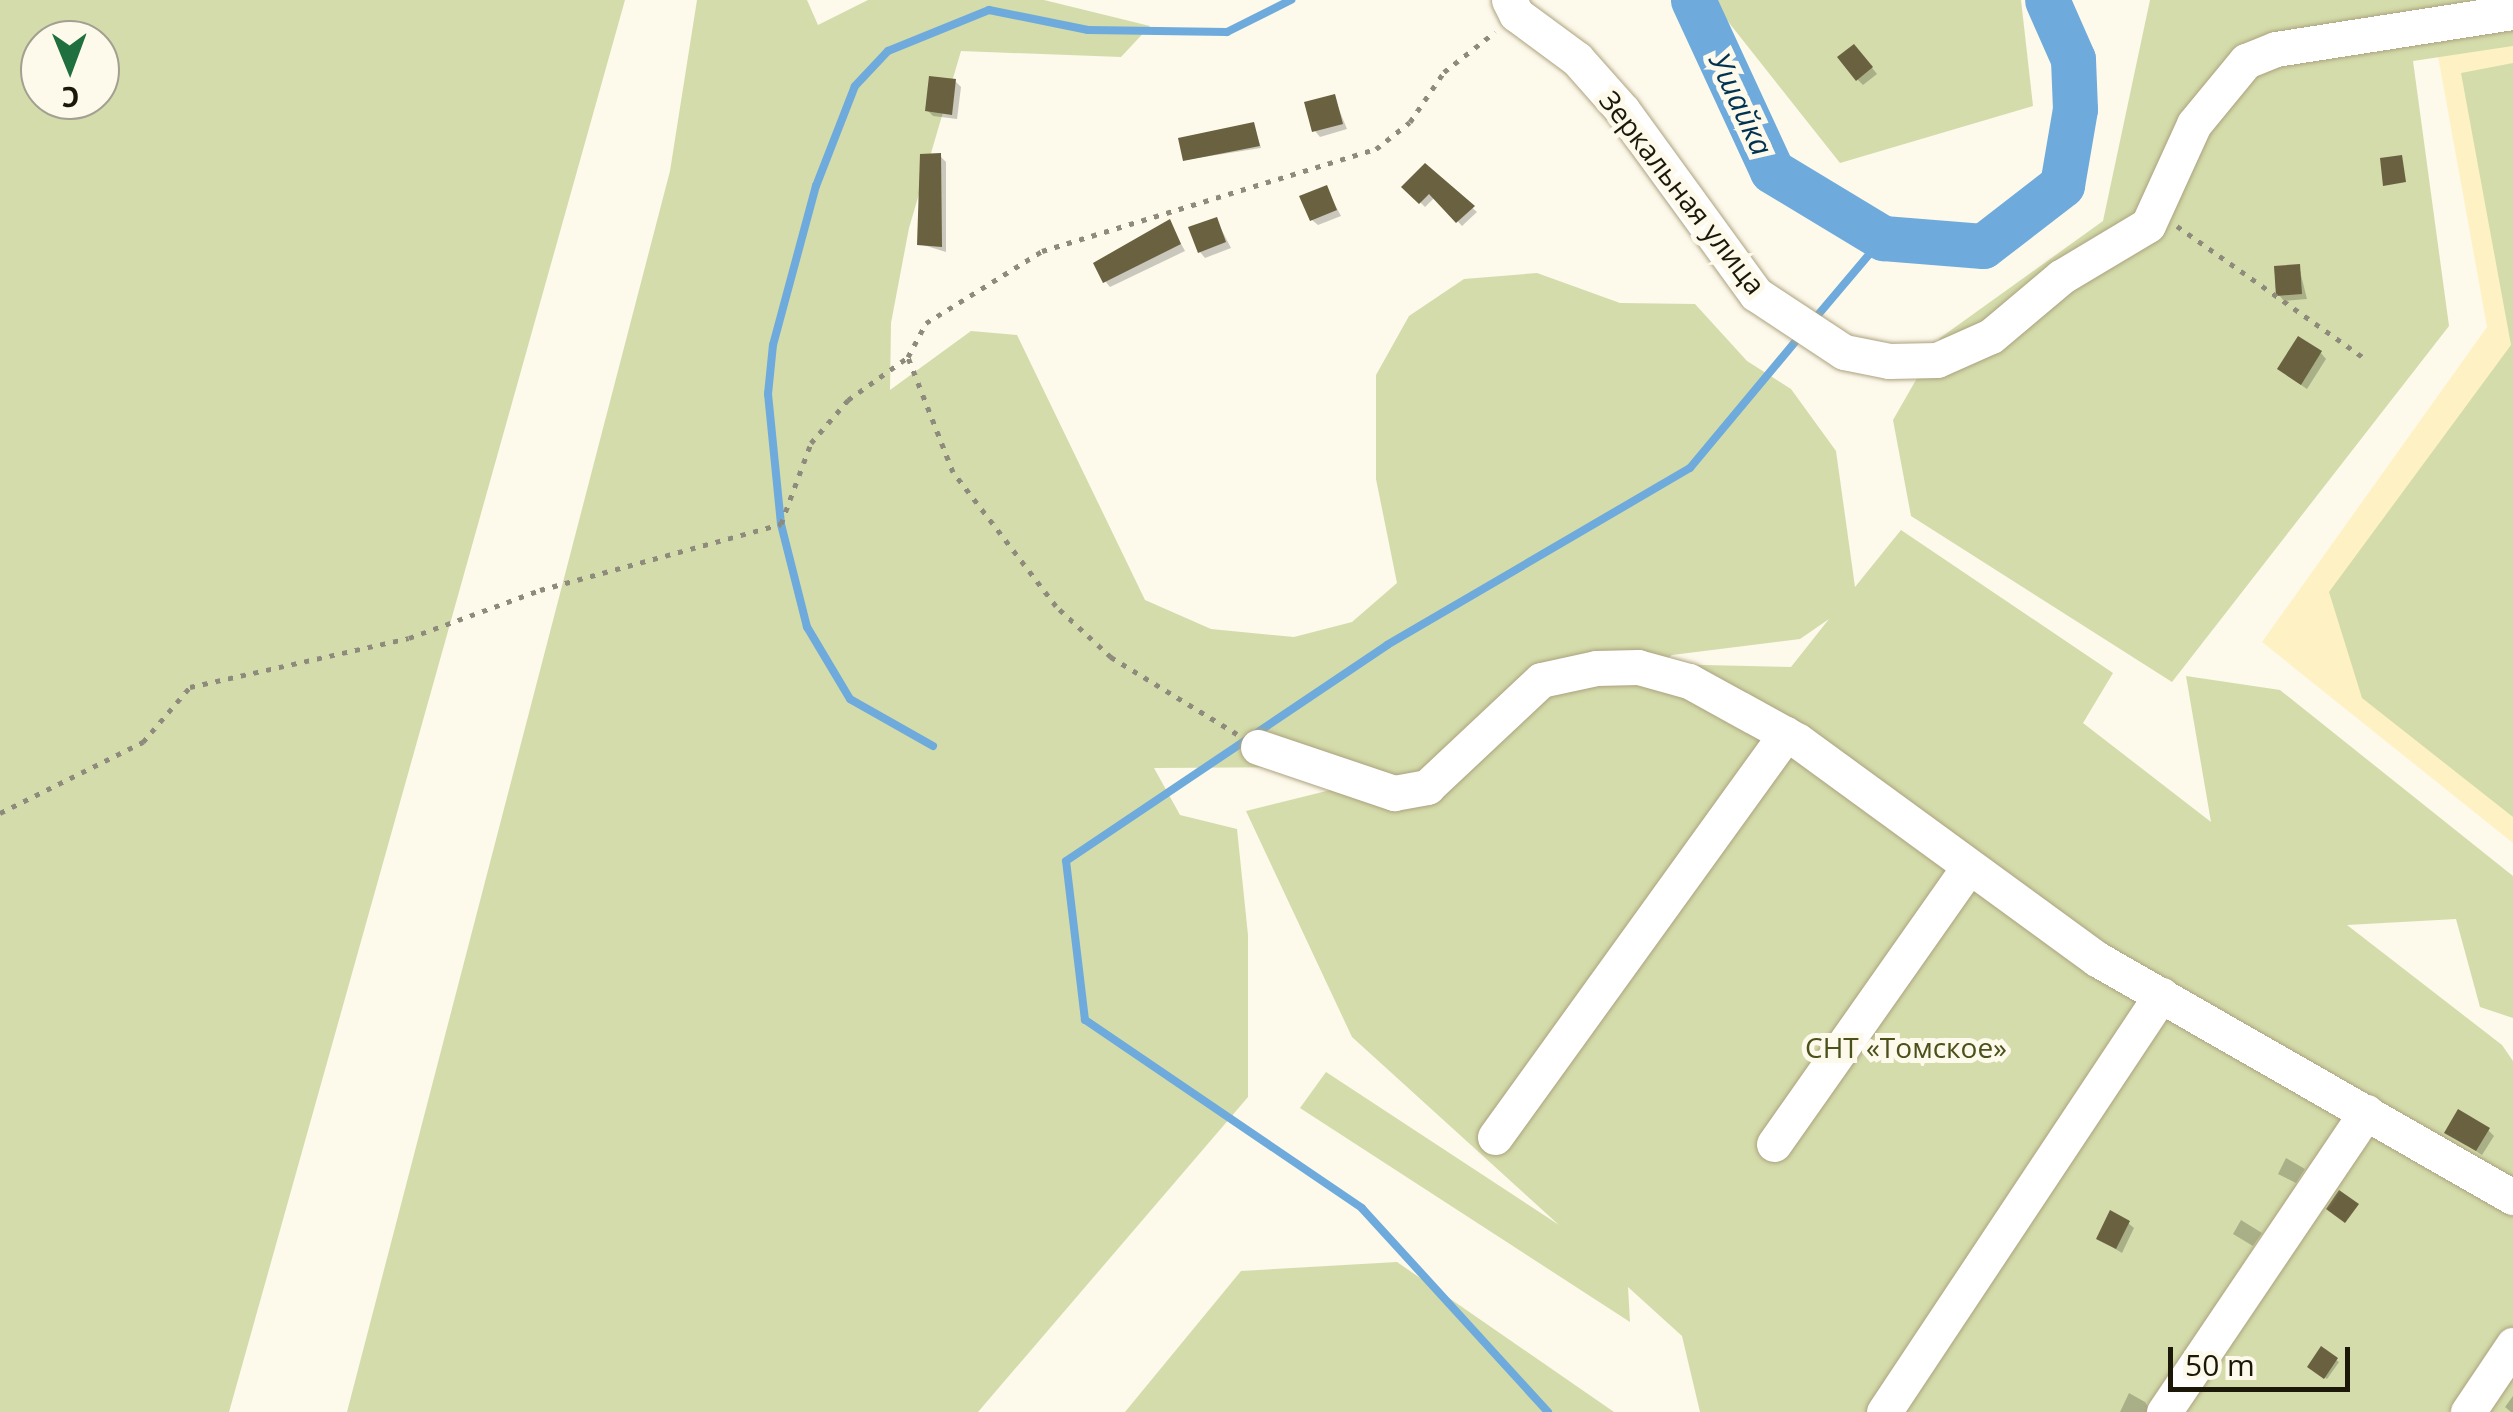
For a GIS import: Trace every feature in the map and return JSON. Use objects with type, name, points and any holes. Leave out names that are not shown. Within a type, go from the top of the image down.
[{"type":"street","name":"Зеркальная улица","points":[[1513,7],[1577,59],[1622,111],[1756,294],[1844,352],[1937,360],[1991,336],[2062,277],[2148,225],[2194,124],[2246,61],[2276,49],[2513,12]]},
{"type":"street","points":[[1258,747],[1394,793],[1427,787],[1541,680],[1596,668],[1638,667],[1689,682],[1786,734],[1968,868],[2160,995],[2513,1196]]},
{"type":"street","points":[[1495,1137],[1786,734]]},
{"type":"street","points":[[1774,1144],[1968,868]]},
{"type":"street","points":[[1884,1412],[2160,995]]},
{"type":"street","points":[[2164,1412],[2366,1112]]},
{"type":"street","points":[[2468,1412],[2513,1345]]},
{"type":"path","points":[[0,813],[142,742],[190,687],[409,638],[540,590],[781,524],[811,443],[848,400],[908,356],[926,323],[1042,250],[1376,149],[1410,122],[1444,72],[1513,7]]},
{"type":"path","points":[[2156,210],[2367,360]]},
{"type":"path","points":[[908,356],[952,472],[1056,606],[1111,657],[1258,747]]},
{"type":"shaded area","points":[[2513,32],[2513,843],[2262,642],[2487,327],[2436,45]]},
{"type":"green space","points":[[0,0],[625,0],[229,1412],[0,1412]]},
{"type":"green space","name":"СНТ «Томское»","points":[[697,0],[807,0],[818,25],[868,0],[1044,0],[1150,26],[1121,57],[961,51],[909,228],[891,323],[890,390],[971,331],[1017,335],[1145,600],[1211,629],[1294,637],[1352,622],[1397,583],[1376,479],[1376,375],[1409,316],[1464,279],[1537,273],[1620,303],[1695,304],[1747,361],[1791,389],[1836,451],[1855,587],[1901,530],[2113,673],[2083,723],[2211,822],[2186,676],[2280,690],[2513,876],[2513,1018],[2480,1007],[2456,919],[2347,925],[2502,1045],[2513,1061],[2513,1412],[1700,1412],[1682,1336],[1628,1287],[1630,1322],[1300,1108],[1326,1072],[1559,1225],[1352,1037],[1246,811],[1375,779],[1325,767],[1154,768],[1180,815],[1237,829],[1248,935],[1248,1097],[978,1412],[347,1412],[670,171]],"holes":[[[1829,619],[1791,667],[1660,664],[1672,655],[1800,639]]]},
{"type":"green space","points":[[1711,0],[2021,0],[2033,106],[1840,163]]},
{"type":"green space","points":[[2150,0],[2513,0],[2513,46],[2413,61],[2449,326],[2172,682],[1911,516],[1893,420],[1940,338],[2103,221]]},
{"type":"green space","points":[[2513,63],[2513,817],[2362,698],[2329,592],[2511,345],[2461,73]]},
{"type":"green space","points":[[1397,1262],[1614,1412],[1125,1412],[1241,1271]]},
{"type":"building","points":[[1854,44],[1873,67],[1856,81],[1837,57]]},
{"type":"building","points":[[929,76],[956,79],[952,115],[925,111]]},
{"type":"building","points":[[1335,94],[1343,124],[1312,132],[1304,102]]},
{"type":"building","points":[[1254,122],[1260,146],[1183,161],[1178,138]]},
{"type":"building","points":[[941,153],[942,247],[917,245],[920,154]]},
{"type":"building","points":[[2402,155],[2406,182],[2383,186],[2380,158]]},
{"type":"building","points":[[1425,163],[1475,206],[1456,223],[1429,194],[1419,204],[1401,187]]},
{"type":"building","points":[[1327,185],[1337,210],[1310,221],[1299,196]]},
{"type":"building","points":[[1217,217],[1226,242],[1198,253],[1188,227]]},
{"type":"building","points":[[1170,219],[1181,244],[1103,283],[1093,263]]},
{"type":"building","points":[[2300,264],[2302,294],[2276,296],[2274,266]]},
{"type":"building","points":[[2298,336],[2322,351],[2301,385],[2277,369]]},
{"type":"building","points":[[2458,1109],[2490,1128],[2476,1151],[2444,1133]]},
{"type":"building","points":[[2339,1190],[2359,1204],[2345,1223],[2326,1209]]},
{"type":"building","points":[[2110,1210],[2130,1221],[2116,1249],[2096,1239]]},
{"type":"building","points":[[2321,1346],[2338,1358],[2324,1379],[2307,1367]]},
{"type":"waterway","points":[[933,746],[850,699],[807,627],[781,524],[768,394],[773,345],[816,186],[855,86],[888,51],[989,10],[1088,30],[1227,32],[1291,0]]},
{"type":"waterway","name":"Ушайка","points":[[1693,0],[1772,171],[1883,238],[1983,246],[2062,185],[2075,109],[2073,59],[2047,0]]},
{"type":"waterway","points":[[1812,322],[1883,238]]},
{"type":"waterway","points":[[1548,1412],[1362,1208],[1085,1020],[1066,861],[1387,645],[1690,468],[1800,336]]}]
